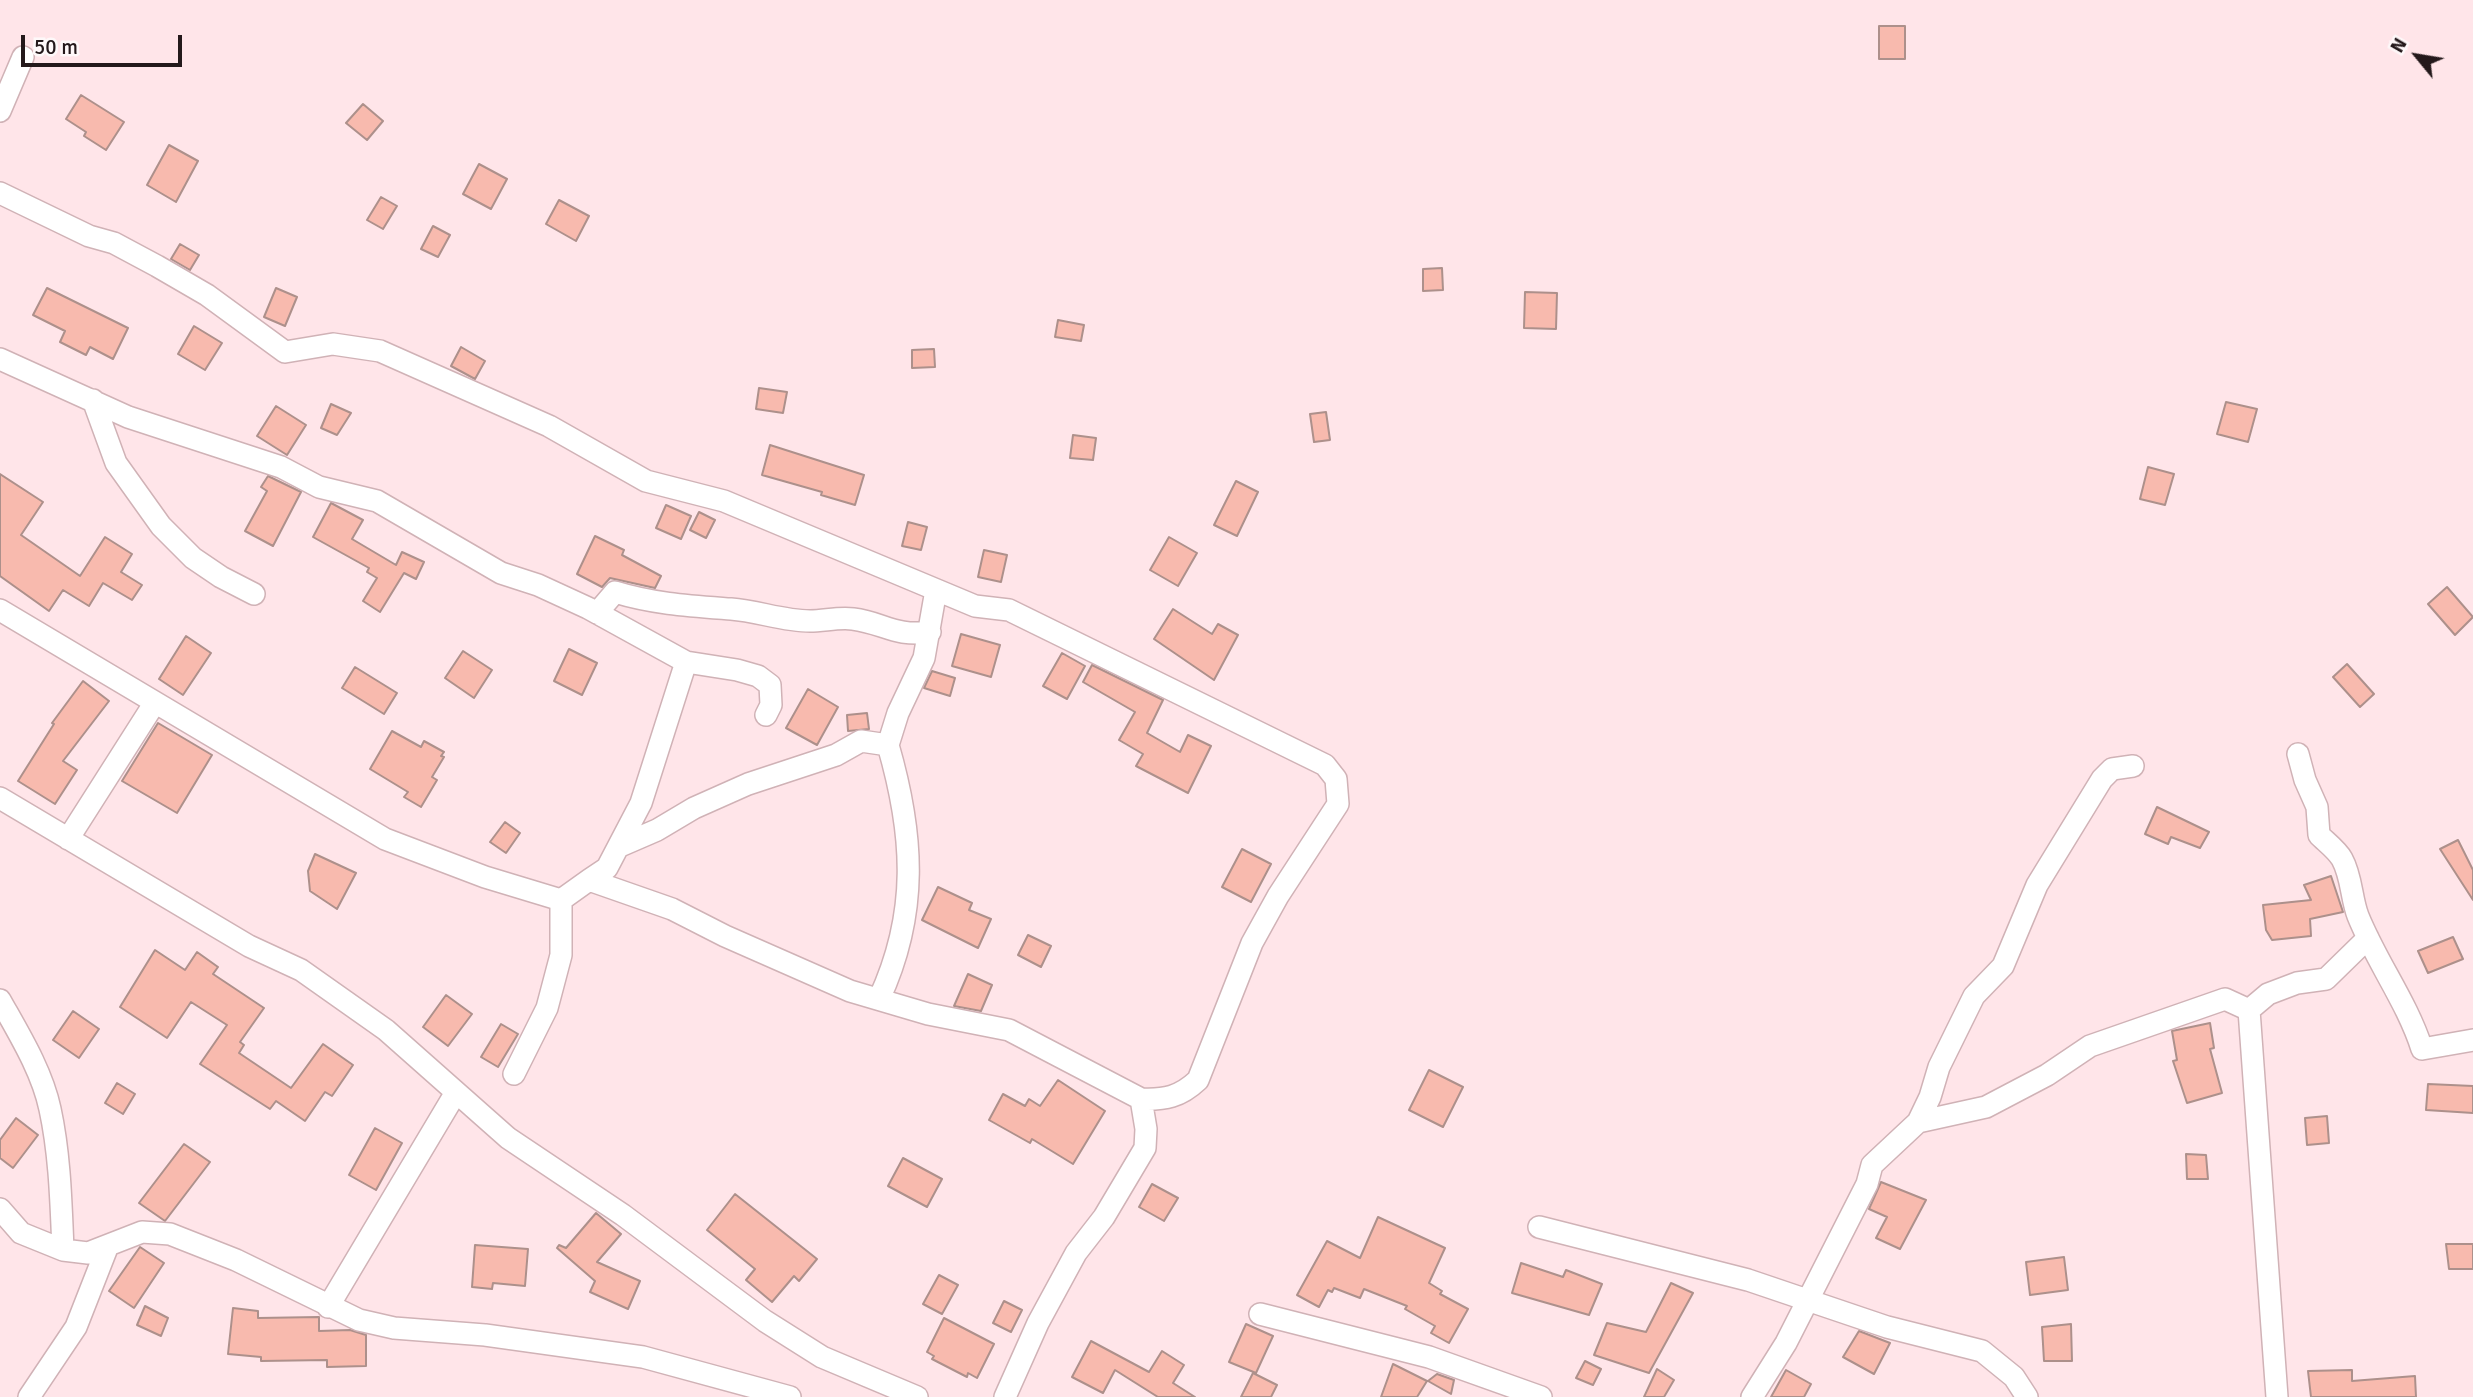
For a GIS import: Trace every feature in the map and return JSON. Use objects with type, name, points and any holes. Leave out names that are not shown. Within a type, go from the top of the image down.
[{"type":"street","points":[[0,111],[23,57]]},
{"type":"street","points":[[0,193],[89,236],[114,243],[157,266],[207,295],[285,352],[333,344],[380,351],[549,426],[646,481],[724,501],[975,606],[1009,610],[1325,765],[1336,779],[1338,804],[1278,896],[1252,943],[1198,1080],[1183,1094],[1162,1100],[1141,1099],[1009,1030],[928,1014],[825,980],[672,909],[589,880]]},
{"type":"street","points":[[0,359],[128,417],[281,467],[319,487],[377,501],[501,573],[538,585],[597,613],[687,662],[758,676],[770,685],[771,705],[766,715]]},
{"type":"street","points":[[93,400],[116,463],[162,526],[193,558],[221,577],[254,594]]},
{"type":"street","points":[[879,999],[893,969],[908,907],[911,867],[907,825],[888,745],[898,713],[923,658],[936,590]]},
{"type":"street","points":[[597,613],[615,592],[667,605],[734,609],[765,617],[810,621],[849,618],[871,622],[909,635],[930,632]]},
{"type":"street","points":[[0,610],[385,839],[485,877],[561,900]]},
{"type":"street","points":[[561,900],[607,867],[620,846],[641,803],[687,662]]},
{"type":"street","points":[[68,839],[154,704]]},
{"type":"street","points":[[620,846],[657,831],[694,807],[748,784],[836,755],[861,741],[888,745]]},
{"type":"street","points":[[2298,754],[2305,780],[2317,807],[2319,835],[2340,856],[2348,873],[2357,914],[2386,976],[2412,1015],[2422,1049],[2473,1040]]},
{"type":"street","points":[[1752,1397],[1786,1343],[1867,1184],[1872,1165],[1918,1122],[1930,1097],[1939,1067],[1973,996],[2003,966],[2037,885],[2102,779],[2112,769],[2133,766]]},
{"type":"street","points":[[0,799],[249,946],[301,970],[386,1030],[455,1094],[508,1138],[623,1214],[765,1321],[822,1357],[918,1397]]},
{"type":"street","points":[[514,1074],[550,995],[561,955],[561,900]]},
{"type":"street","points":[[2249,1010],[2269,994],[2297,983],[2326,979],[2368,938]]},
{"type":"street","points":[[1918,1122],[1986,1107],[2048,1075],[2090,1046],[2225,999],[2249,1010]]},
{"type":"street","points":[[0,1000],[35,1068],[50,1107],[60,1182],[63,1250]]},
{"type":"street","points":[[2249,1010],[2277,1397]]},
{"type":"street","points":[[328,1307],[455,1094]]},
{"type":"street","points":[[1005,1397],[1038,1323],[1076,1253],[1104,1217],[1145,1148],[1146,1129],[1141,1099]]},
{"type":"street","points":[[0,1209],[22,1233],[63,1250],[88,1253],[107,1248],[142,1232],[170,1234],[236,1260],[359,1320],[394,1328],[485,1335],[643,1357],[790,1397]]},
{"type":"street","points":[[1539,1227],[1748,1280],[1887,1327],[1982,1351],[2014,1377],[2027,1397]]},
{"type":"street","points":[[29,1397],[76,1327],[107,1248]]},
{"type":"street","points":[[1260,1314],[1429,1357],[1541,1397]]},
{"type":"building","points":[[1879,26],[1905,26],[1905,59],[1879,59]]},
{"type":"building","points":[[81,95],[124,122],[106,150],[84,136],[86,132],[66,119]]},
{"type":"building","points":[[363,104],[383,121],[367,140],[346,123]]},
{"type":"building","points":[[169,145],[198,161],[176,202],[147,185]]},
{"type":"building","points":[[479,164],[507,179],[491,209],[463,194]]},
{"type":"building","points":[[381,197],[397,206],[383,229],[367,220]]},
{"type":"building","points":[[559,200],[589,216],[576,241],[546,224]]},
{"type":"building","points":[[433,226],[450,235],[438,257],[421,249]]},
{"type":"building","points":[[180,244],[199,255],[190,270],[171,259]]},
{"type":"building","points":[[1442,268],[1443,290],[1423,291],[1423,269]]},
{"type":"building","points":[[47,288],[128,328],[113,359],[90,347],[86,355],[60,342],[65,331],[33,315]]},
{"type":"building","points":[[276,288],[297,297],[285,326],[264,317]]},
{"type":"building","points":[[1525,292],[1557,293],[1556,329],[1524,328]]},
{"type":"building","points":[[1058,320],[1084,325],[1081,341],[1055,337]]},
{"type":"building","points":[[194,326],[222,343],[205,370],[178,354]]},
{"type":"building","points":[[461,347],[485,361],[475,379],[451,366]]},
{"type":"building","points":[[934,349],[935,367],[912,368],[912,350]]},
{"type":"building","points":[[759,388],[787,392],[783,413],[756,409]]},
{"type":"building","points":[[2226,402],[2257,409],[2248,442],[2217,434]]},
{"type":"building","points":[[331,404],[351,413],[337,435],[321,428]]},
{"type":"building","points":[[276,406],[306,425],[287,455],[257,436]]},
{"type":"building","points":[[1326,412],[1330,440],[1314,442],[1310,414]]},
{"type":"building","points":[[1073,435],[1096,438],[1093,460],[1070,458]]},
{"type":"building","points":[[770,445],[864,475],[855,505],[821,495],[822,492],[762,475]]},
{"type":"building","points":[[2148,467],[2174,474],[2165,505],[2140,499]]},
{"type":"building","points":[[0,474],[43,502],[21,535],[80,576],[105,537],[132,554],[121,572],[142,585],[132,600],[103,583],[89,606],[63,590],[49,611],[0,576]]},
{"type":"building","points":[[268,476],[301,492],[273,546],[245,531],[267,491],[261,487]]},
{"type":"building","points":[[1236,481],[1258,492],[1237,536],[1214,525]]},
{"type":"building","points":[[331,503],[363,520],[352,539],[396,565],[402,552],[424,562],[416,579],[404,573],[380,612],[363,601],[377,578],[367,572],[369,568],[313,537]]},
{"type":"building","points":[[666,505],[691,516],[681,539],[656,528]]},
{"type":"building","points":[[699,512],[715,520],[706,538],[690,530]]},
{"type":"building","points":[[908,522],[927,527],[921,550],[902,546]]},
{"type":"building","points":[[595,536],[624,550],[622,555],[661,576],[655,588],[610,578],[602,587],[577,574]]},
{"type":"building","points":[[1169,537],[1197,553],[1178,586],[1150,570]]},
{"type":"building","points":[[984,550],[1007,555],[1001,582],[978,577]]},
{"type":"building","points":[[2447,587],[2473,617],[2455,635],[2428,604]]},
{"type":"building","points":[[1173,609],[1212,634],[1218,624],[1238,635],[1214,680],[1154,639]]},
{"type":"building","points":[[961,634],[1000,645],[991,677],[952,666]]},
{"type":"building","points":[[186,636],[211,653],[183,695],[159,679]]},
{"type":"building","points":[[569,649],[597,663],[582,695],[554,681]]},
{"type":"building","points":[[463,651],[492,670],[474,698],[445,678]]},
{"type":"building","points":[[1062,653],[1085,666],[1067,699],[1043,686]]},
{"type":"building","points":[[2347,664],[2374,694],[2360,707],[2333,677]]},
{"type":"building","points":[[1092,665],[1163,700],[1147,733],[1180,752],[1188,735],[1211,746],[1188,793],[1136,766],[1143,754],[1119,740],[1135,712],[1083,682]]},
{"type":"building","points":[[355,667],[397,693],[384,714],[342,688]]},
{"type":"building","points":[[932,671],[955,678],[950,696],[924,688]]},
{"type":"building","points":[[83,681],[109,701],[63,761],[77,770],[55,804],[18,781],[54,724],[52,723]]},
{"type":"building","points":[[808,689],[838,707],[817,745],[786,728]]},
{"type":"building","points":[[867,713],[869,729],[848,731],[847,715]]},
{"type":"building","points":[[158,723],[212,755],[177,813],[122,781]]},
{"type":"building","points":[[392,731],[421,747],[424,741],[444,752],[441,756],[444,757],[432,777],[437,780],[421,807],[404,797],[408,792],[370,769]]},
{"type":"building","points":[[2157,807],[2209,832],[2200,848],[2171,837],[2168,844],[2145,834]]},
{"type":"building","points":[[505,822],[520,833],[506,853],[490,842]]},
{"type":"building","points":[[2458,840],[2473,870],[2473,900],[2440,849]]},
{"type":"building","points":[[1242,849],[1271,864],[1251,902],[1222,887]]},
{"type":"building","points":[[315,854],[356,873],[337,909],[310,891],[308,871]]},
{"type":"building","points":[[2331,876],[2343,912],[2310,919],[2311,936],[2272,940],[2266,930],[2263,905],[2311,900],[2304,885]]},
{"type":"building","points":[[938,887],[972,903],[969,910],[991,919],[978,948],[922,920]]},
{"type":"building","points":[[1028,935],[1051,946],[1041,967],[1018,955]]},
{"type":"building","points":[[2453,937],[2463,959],[2428,973],[2418,951]]},
{"type":"building","points":[[155,950],[185,970],[197,952],[218,967],[213,974],[264,1008],[240,1042],[244,1045],[239,1053],[291,1088],[323,1044],[353,1065],[332,1096],[325,1092],[305,1121],[276,1101],[270,1109],[200,1064],[227,1025],[191,1002],[167,1038],[120,1007]]},
{"type":"building","points":[[968,974],[992,985],[981,1011],[954,1006]]},
{"type":"building","points":[[446,995],[472,1014],[448,1046],[423,1027]]},
{"type":"building","points":[[73,1011],[99,1029],[79,1058],[53,1040]]},
{"type":"building","points":[[2210,1023],[2214,1048],[2210,1049],[2222,1093],[2187,1103],[2173,1061],[2177,1060],[2172,1031]]},
{"type":"building","points":[[501,1024],[518,1034],[498,1067],[481,1057]]},
{"type":"building","points":[[1429,1070],[1463,1087],[1443,1127],[1409,1110]]},
{"type":"building","points":[[1058,1080],[1105,1111],[1073,1164],[1032,1139],[1030,1143],[989,1120],[1003,1094],[1025,1106],[1029,1099],[1040,1106]]},
{"type":"building","points":[[117,1083],[135,1094],[123,1114],[105,1103]]},
{"type":"building","points":[[2428,1084],[2473,1086],[2473,1113],[2426,1110]]},
{"type":"building","points":[[2327,1116],[2329,1143],[2307,1145],[2305,1118]]},
{"type":"building","points":[[16,1118],[38,1135],[13,1168],[0,1158],[0,1140]]},
{"type":"building","points":[[375,1128],[402,1143],[376,1190],[349,1175]]},
{"type":"building","points":[[184,1144],[210,1162],[165,1221],[139,1203]]},
{"type":"building","points":[[2186,1154],[2206,1155],[2208,1179],[2187,1179]]},
{"type":"building","points":[[903,1158],[942,1179],[927,1207],[888,1186]]},
{"type":"building","points":[[1881,1182],[1926,1200],[1900,1249],[1876,1238],[1887,1217],[1869,1209]]},
{"type":"building","points":[[1152,1184],[1178,1198],[1164,1221],[1139,1207]]},
{"type":"building","points":[[735,1194],[817,1259],[799,1281],[794,1276],[772,1302],[746,1280],[755,1269],[707,1230]]},
{"type":"building","points":[[596,1213],[621,1234],[597,1262],[640,1281],[628,1309],[590,1292],[595,1281],[557,1248],[559,1245],[566,1248]]},
{"type":"building","points":[[1378,1217],[1445,1248],[1429,1283],[1442,1291],[1440,1294],[1468,1309],[1449,1343],[1431,1333],[1435,1326],[1405,1309],[1407,1306],[1364,1289],[1360,1298],[1334,1288],[1332,1292],[1328,1290],[1319,1307],[1297,1295],[1327,1241],[1360,1258]]},
{"type":"building","points":[[2446,1244],[2473,1244],[2473,1269],[2449,1269]]},
{"type":"building","points":[[475,1245],[528,1249],[525,1286],[493,1283],[492,1289],[472,1287]]},
{"type":"building","points":[[140,1247],[164,1263],[134,1308],[109,1291]]},
{"type":"building","points":[[2064,1257],[2068,1290],[2030,1295],[2026,1262]]},
{"type":"building","points":[[1521,1263],[1563,1277],[1566,1270],[1602,1284],[1589,1315],[1512,1293]]},
{"type":"building","points":[[939,1275],[958,1285],[942,1314],[923,1304]]},
{"type":"building","points":[[1671,1283],[1693,1293],[1649,1373],[1594,1355],[1607,1323],[1646,1332]]},
{"type":"building","points":[[1004,1301],[1022,1310],[1011,1332],[993,1323]]},
{"type":"building","points":[[145,1306],[168,1318],[161,1336],[137,1325]]},
{"type":"building","points":[[233,1308],[258,1311],[258,1318],[319,1317],[319,1331],[350,1330],[366,1335],[366,1366],[327,1367],[327,1360],[261,1361],[261,1357],[228,1354]]},
{"type":"building","points":[[944,1318],[994,1344],[977,1378],[968,1373],[967,1377],[932,1359],[934,1356],[927,1352]]},
{"type":"building","points":[[1246,1324],[1273,1336],[1256,1373],[1229,1362]]},
{"type":"building","points":[[2071,1324],[2072,1361],[2044,1361],[2042,1327]]},
{"type":"building","points":[[1859,1331],[1890,1343],[1874,1374],[1843,1357]]},
{"type":"building","points":[[1091,1341],[1149,1372],[1162,1351],[1184,1365],[1173,1383],[1195,1397],[1158,1397],[1115,1370],[1103,1393],[1072,1377]]},
{"type":"building","points":[[1585,1361],[1601,1369],[1593,1385],[1576,1378]]},
{"type":"building","points":[[1393,1364],[1427,1381],[1417,1397],[1381,1397]]},
{"type":"building","points":[[1657,1369],[1674,1380],[1664,1397],[1644,1397]]},
{"type":"building","points":[[1786,1370],[1811,1384],[1804,1397],[1771,1397]]},
{"type":"building","points":[[2352,1370],[2352,1381],[2415,1376],[2416,1397],[2311,1397],[2308,1371]]},
{"type":"building","points":[[1253,1373],[1277,1385],[1271,1397],[1241,1397]]},
{"type":"building","points":[[1437,1374],[1454,1380],[1451,1394],[1428,1381]]}]
